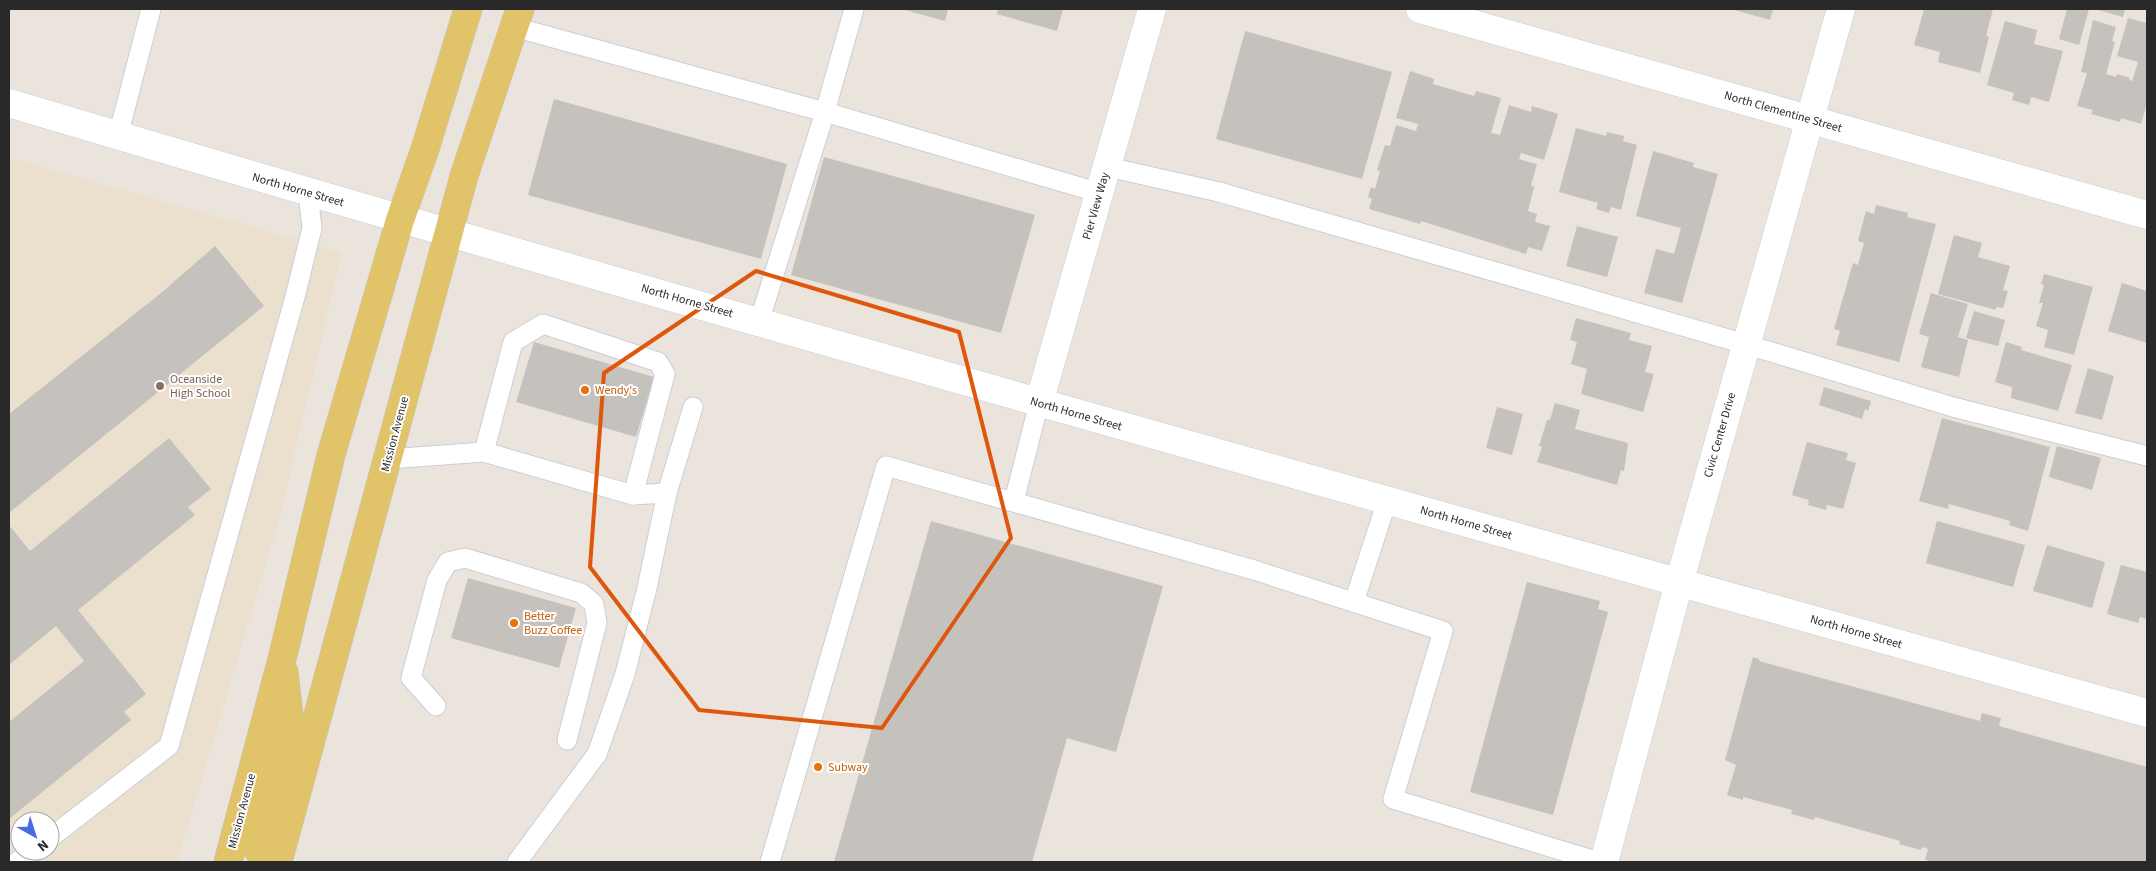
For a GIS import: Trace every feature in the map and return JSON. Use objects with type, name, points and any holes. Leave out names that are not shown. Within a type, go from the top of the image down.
[{"type":"main road","name":"Mission Avenue","points":[[228,862],[283,655],[331,454],[400,220],[425,149],[468,9]]},
{"type":"main road","name":"Mission Avenue","points":[[278,862],[464,176],[517,18]]},
{"type":"main road","points":[[266,862],[256,847],[258,830],[289,715],[283,655]]},
{"type":"street","name":"Pier View Way","points":[[1039,403],[1152,9]]},
{"type":"street","name":"North Clementine Street","points":[[1420,9],[2147,215]]},
{"type":"street","name":"Civic Center Drive","points":[[1604,862],[1745,344],[1841,9]]},
{"type":"street","name":"North Horne Street","points":[[9,103],[308,194],[449,232],[1039,403],[2147,713]]},
{"type":"lane","points":[[118,136],[152,9]]},
{"type":"lane","points":[[759,322],[825,112],[854,9]]},
{"type":"lane","points":[[517,18],[1100,193]]},
{"type":"lane","points":[[1108,167],[1219,192],[1745,344],[1953,407],[2147,456]]},
{"type":"lane","points":[[60,831],[169,746],[295,296],[312,228],[308,194]]},
{"type":"lane","points":[[484,452],[513,342],[543,324],[658,362],[666,374],[633,495]]},
{"type":"lane","points":[[1014,501],[1039,403]]},
{"type":"lane","points":[[518,862],[597,754],[624,674],[647,588],[667,494],[694,407]]},
{"type":"lane","points":[[388,459],[484,452],[633,495],[667,494]]},
{"type":"lane","points":[[770,862],[886,466],[1254,570],[1443,632],[1393,799],[1599,862]]},
{"type":"lane","points":[[1354,602],[1387,501]]},
{"type":"lane","points":[[436,706],[411,678],[437,580],[448,562],[465,558],[581,593],[594,604],[597,623],[566,740]]},
{"type":"highlighted area","points":[[756,271],[959,332],[1011,538],[882,728],[699,710],[590,567],[604,373]]},
{"type":"shaded area","name":"Oceanside High School","points":[[9,158],[342,252],[279,520],[177,862],[9,862]]},
{"type":"building","points":[[901,9],[948,9],[945,21]]},
{"type":"building","points":[[998,9],[1063,9],[1057,31],[997,14]]},
{"type":"building","points":[[1731,9],[1773,9],[1770,20]]},
{"type":"building","points":[[1924,9],[1993,9],[1986,36],[1989,37],[1980,73],[1938,62],[1940,52],[1914,45]]},
{"type":"building","points":[[2067,9],[2089,9],[2079,45],[2059,39]]},
{"type":"building","points":[[2095,9],[2125,9],[2123,17]]},
{"type":"building","points":[[2128,18],[2147,23],[2147,103],[2141,124],[2121,118],[2120,122],[2091,114],[2093,110],[2077,106],[2087,73],[2081,72],[2093,20],[2116,27],[2112,41],[2115,42],[2106,74],[2116,77],[2117,74],[2130,78],[2129,80],[2132,81],[2138,62],[2117,56]]},
{"type":"building","points":[[2005,21],[2037,30],[2034,44],[2063,51],[2049,102],[2031,97],[2029,105],[2012,100],[2014,93],[1987,85]]},
{"type":"building","points":[[1245,31],[1392,72],[1362,179],[1216,139]]},
{"type":"building","points":[[1410,71],[1434,79],[1433,84],[1474,96],[1476,91],[1501,98],[1491,133],[1500,135],[1509,105],[1531,112],[1532,106],[1558,114],[1544,160],[1521,153],[1519,159],[1537,164],[1531,185],[1534,187],[1528,211],[1537,214],[1535,222],[1550,226],[1542,251],[1528,247],[1526,254],[1421,221],[1420,224],[1369,209],[1372,199],[1368,197],[1371,187],[1375,189],[1380,171],[1377,170],[1385,145],[1390,146],[1396,125],[1416,131],[1418,124],[1396,118]]},
{"type":"building","points":[[554,99],[787,164],[761,259],[528,195]]},
{"type":"building","points":[[1576,128],[1606,136],[1607,132],[1624,136],[1623,141],[1637,145],[1621,210],[1611,207],[1609,213],[1596,209],[1598,203],[1559,192]]},
{"type":"building","points":[[1653,151],[1694,163],[1693,167],[1718,174],[1682,303],[1644,293],[1656,249],[1674,254],[1681,228],[1636,216]]},
{"type":"building","points":[[824,157],[1035,215],[1001,333],[791,275]]},
{"type":"building","points":[[1876,205],[1908,213],[1907,217],[1936,224],[1899,362],[1836,345],[1840,331],[1834,329],[1853,263],[1858,265],[1864,243],[1858,241],[1866,211],[1874,214]]},
{"type":"building","points":[[1577,226],[1618,237],[1607,277],[1566,266]]},
{"type":"building","points":[[1954,235],[1982,243],[1978,257],[2010,266],[2003,290],[2008,291],[2003,308],[1996,307],[1996,310],[1938,294]]},
{"type":"building","points":[[215,246],[264,306],[9,513],[9,414],[161,293]]},
{"type":"building","points":[[2044,274],[2093,287],[2074,355],[2044,347],[2048,330],[2036,326],[2043,303],[2039,303],[2044,285],[2041,284]]},
{"type":"building","points":[[2122,283],[2147,291],[2147,343],[2108,331]]},
{"type":"building","points":[[1931,293],[1968,304],[1958,337],[1968,340],[1959,377],[1921,367],[1929,337],[1919,334]]},
{"type":"building","points":[[1974,311],[2005,320],[1998,346],[1966,338]]},
{"type":"building","points":[[1576,318],[1631,333],[1629,340],[1652,346],[1645,372],[1654,374],[1643,412],[1581,394],[1587,369],[1571,364],[1577,342],[1570,340]]},
{"type":"building","name":"Wendy's","points":[[534,342],[654,377],[636,437],[516,402]]},
{"type":"building","points":[[2006,342],[2022,347],[2021,350],[2072,365],[2058,411],[2011,398],[2012,387],[1995,382]]},
{"type":"building","points":[[2088,368],[2114,376],[2102,420],[2075,413]]},
{"type":"building","points":[[1824,387],[1871,401],[1868,411],[1865,409],[1862,419],[1819,405]]},
{"type":"building","points":[[1555,403],[1580,410],[1575,429],[1628,443],[1624,471],[1621,470],[1617,485],[1537,462],[1542,447],[1539,446],[1547,420],[1550,420]]},
{"type":"building","points":[[1497,407],[1523,414],[1512,455],[1486,448]]},
{"type":"building","points":[[1942,418],[2050,447],[2028,531],[2009,525],[2010,521],[1949,504],[1948,509],[1919,501]]},
{"type":"building","points":[[169,438],[211,489],[188,507],[195,515],[78,610],[146,694],[124,712],[131,720],[19,811],[10,811],[9,819],[9,722],[84,661],[56,626],[9,665],[9,525],[30,551]]},
{"type":"building","points":[[1807,442],[1848,453],[1846,460],[1856,463],[1843,509],[1827,505],[1826,510],[1808,505],[1809,500],[1792,495]]},
{"type":"building","points":[[2057,446],[2101,458],[2092,490],[2049,477]]},
{"type":"building","points":[[931,521],[1163,586],[1116,752],[1067,738],[1032,862],[834,862]]},
{"type":"building","points":[[1937,521],[2025,545],[2013,587],[1926,563]]},
{"type":"building","points":[[2047,545],[2105,562],[2092,608],[2033,591]]},
{"type":"building","points":[[2121,565],[2147,572],[2147,619],[2140,617],[2138,623],[2107,614]]},
{"type":"building","name":"Better Buzz Coffee","points":[[468,578],[576,608],[559,668],[451,638]]},
{"type":"building","points":[[1527,582],[1600,601],[1598,609],[1608,612],[1553,815],[1470,792]]},
{"type":"building","points":[[1753,657],[1759,659],[1759,661],[1980,721],[1982,713],[2001,718],[1999,726],[2147,767],[2147,862],[1933,862],[1925,860],[1928,849],[1922,847],[1921,850],[1899,844],[1900,841],[1815,817],[1814,820],[1791,814],[1792,810],[1743,797],[1743,800],[1727,795],[1736,765],[1725,760]]},
{"type":"place","name":"Oceanside High School","points":[[160,386]]},
{"type":"place","name":"Wendy's","points":[[585,390]]},
{"type":"place","name":"Better Buzz Coffee","points":[[514,623]]},
{"type":"place","name":"Subway","points":[[818,767]]}]
